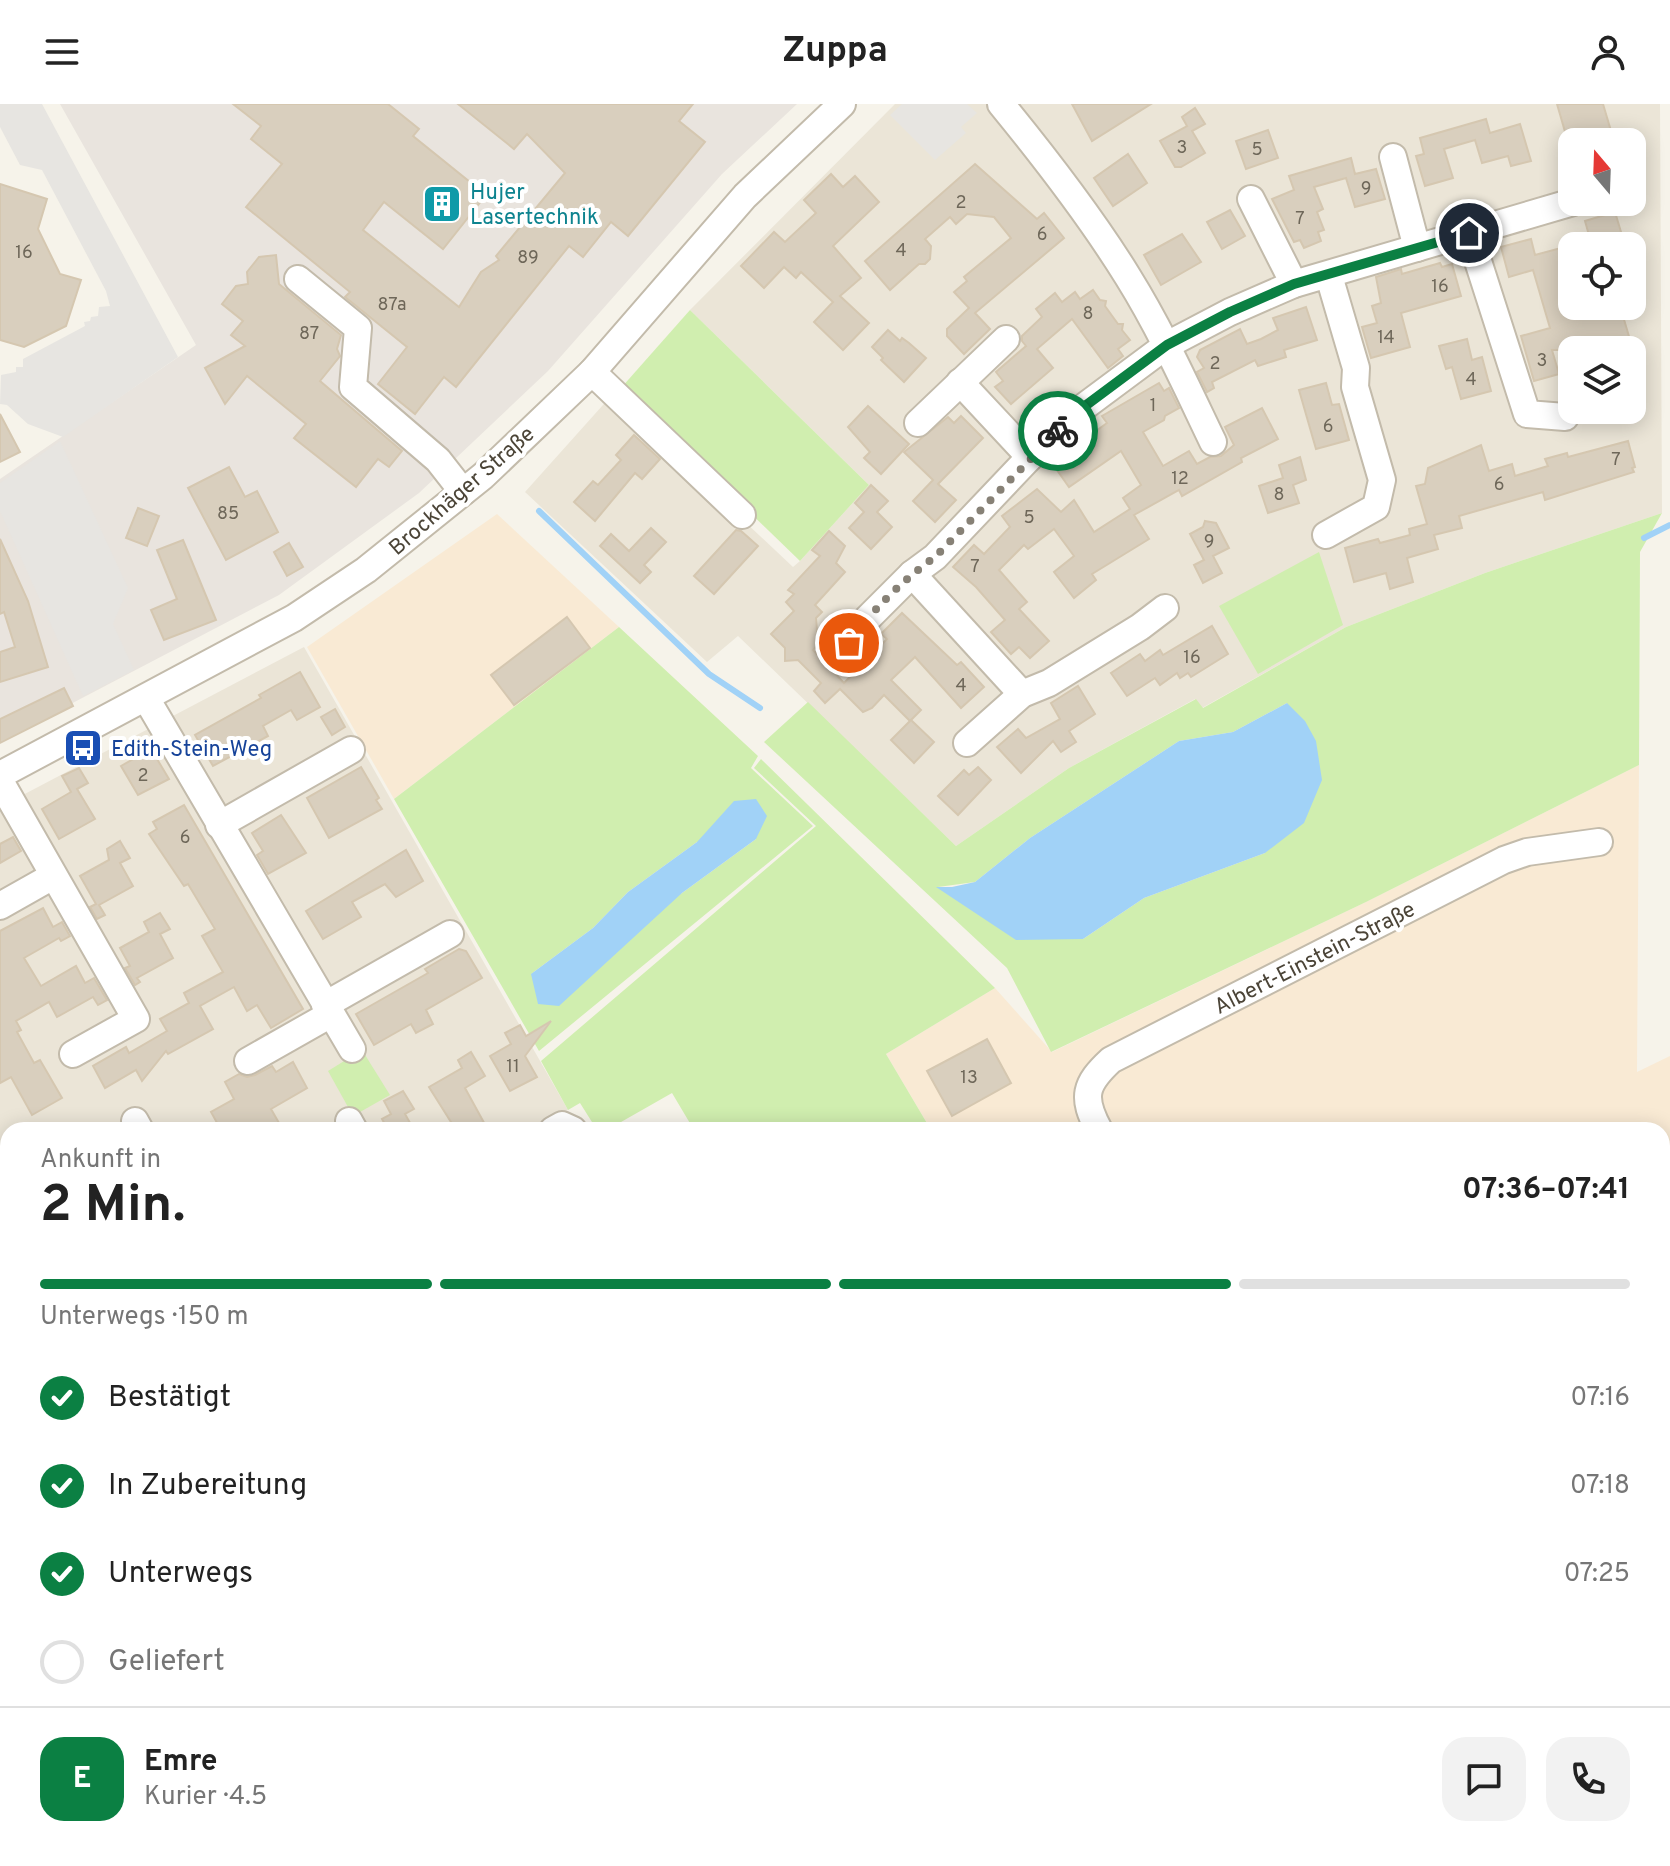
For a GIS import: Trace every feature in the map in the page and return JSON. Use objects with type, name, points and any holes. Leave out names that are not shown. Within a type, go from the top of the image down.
[{"type":"street","name":"Brockhäger Straße","points":[[0,778],[294,618],[366,570],[483,476],[592,372],[745,196],[842,104]]},
{"type":"street","points":[[1001,104],[1093,224],[1129,279],[1167,345],[1213,442]]},
{"type":"street","points":[[1393,157],[1417,248]]},
{"type":"street","points":[[1251,199],[1294,284]]},
{"type":"street","points":[[849,643],[862,624],[912,574],[935,557],[1030,457],[1085,406],[1167,345],[1230,312],[1294,284],[1558,206]]},
{"type":"street","points":[[1469,233],[1527,414],[1558,416]]},
{"type":"street","points":[[1326,535],[1376,507],[1382,480],[1355,387],[1356,368],[1329,276]]},
{"type":"street","points":[[298,279],[358,328],[353,387],[438,460],[463,492]]},
{"type":"street","points":[[918,423],[1006,339]]},
{"type":"street","points":[[592,372],[742,515]]},
{"type":"street","points":[[960,382],[1030,457]]},
{"type":"street","points":[[912,574],[1022,694]]},
{"type":"street","points":[[967,743],[1022,694],[1049,683],[1165,608]]},
{"type":"street","points":[[146,698],[352,1049]]},
{"type":"street","points":[[219,825],[351,750]]},
{"type":"street","points":[[0,778],[136,1019],[73,1054]]},
{"type":"street","name":"Albert-Einstein-Straße","points":[[1095,1122],[1088,1089],[1092,1077],[1111,1060],[1504,860],[1527,852],[1599,842]]},
{"type":"street","points":[[0,906],[53,876]]},
{"type":"street","points":[[248,1061],[450,934]]},
{"type":"shaded area","points":[[0,104],[42,104],[178,357],[63,437],[28,424],[7,405],[0,404],[1,375],[16,372],[16,367],[23,367],[23,359],[85,326],[84,322],[98,316],[99,307],[110,306],[106,291],[42,170],[20,165],[0,127]]},
{"type":"shaded area","points":[[60,104],[797,104],[722,174],[548,371],[419,493],[279,595],[0,741],[0,479],[196,345]]},
{"type":"shaded area","points":[[895,104],[1660,104],[1662,513],[1485,573],[1346,627],[1202,708],[1195,699],[1069,768],[956,846],[738,636],[707,662],[525,492],[611,396],[793,567],[869,485],[690,310]]},
{"type":"shaded area","points":[[902,104],[967,104],[977,113],[961,127],[966,133],[935,160],[890,115]]},
{"type":"shaded area","points":[[60,441],[128,588],[113,624],[134,670],[83,696],[0,511],[0,483]]},
{"type":"shaded area","points":[[497,514],[619,627],[394,799],[307,647]]},
{"type":"shaded area","points":[[304,647],[568,1110],[546,1122],[0,1122],[0,807]]},
{"type":"shaded area","points":[[1639,765],[1637,1072],[1670,1056],[1670,1122],[926,1122],[886,1054],[995,988],[1052,1052],[1366,902]]},
{"type":"green space","points":[[690,310],[869,485],[800,561],[621,388]]},
{"type":"green space","points":[[1662,513],[1640,552],[1639,765],[1366,902],[1051,1052],[1007,968],[764,742],[808,702],[956,846],[1069,768],[1196,699],[1203,708],[1346,627],[1485,573]],"holes":[[[1287,703],[1265,853],[1144,898],[1083,939],[938,887],[975,882],[1030,838],[1179,741],[1233,732]]]},
{"type":"green space","points":[[1319,552],[1343,625],[1258,674],[1219,606]]},
{"type":"green space","points":[[619,627],[758,756],[751,768],[813,826],[539,1051],[394,799]],"holes":[[[756,839],[682,893],[531,974],[593,928],[628,892],[697,842]]]},
{"type":"green space","points":[[761,759],[995,988],[886,1054],[926,1122],[689,1122],[672,1093],[621,1122],[592,1122],[580,1103],[568,1110],[541,1061],[816,826],[754,768]]},
{"type":"green space","points":[[362,1050],[390,1095],[353,1116],[328,1071]]},
{"type":"water","points":[[1287,703],[1305,721],[1316,741],[1322,780],[1304,823],[1265,853],[1144,898],[1083,939],[1016,940],[936,887],[975,882],[1030,838],[1179,741],[1233,732]]},
{"type":"water","points":[[756,799],[767,816],[756,839],[682,893],[559,1006],[538,1004],[531,974],[593,928],[628,892],[697,842],[734,801]]},
{"type":"building","points":[[233,104],[388,104],[419,129],[413,136],[486,195],[443,249],[384,202],[363,230],[459,307],[481,272],[499,260],[496,256],[565,173],[527,134],[514,149],[458,104],[693,104],[679,121],[705,142],[628,236],[611,222],[583,257],[569,246],[456,387],[444,377],[415,414],[378,384],[407,347],[345,297],[350,292],[246,207],[282,164],[251,139],[261,126]]},
{"type":"building","points":[[1072,104],[1151,104],[1092,141]]},
{"type":"building","points":[[1557,104],[1603,104],[1610,128],[1564,128]]},
{"type":"building","points":[[1195,108],[1205,124],[1192,131],[1205,153],[1181,167],[1175,167],[1160,141],[1187,126],[1182,117]]},
{"type":"building","points":[[1486,119],[1490,133],[1520,124],[1531,161],[1511,166],[1508,156],[1482,163],[1475,140],[1444,149],[1453,178],[1425,186],[1416,156],[1424,154],[1420,138]]},
{"type":"building","points":[[1268,130],[1278,158],[1246,169],[1236,141]]},
{"type":"building","points":[[1128,154],[1147,183],[1113,206],[1094,178]]},
{"type":"building","points":[[1351,158],[1355,174],[1376,169],[1385,199],[1355,207],[1346,178],[1314,187],[1323,209],[1317,212],[1324,230],[1318,232],[1321,241],[1304,248],[1300,240],[1294,242],[1272,199],[1294,190],[1289,176]]},
{"type":"building","points":[[975,164],[1037,219],[1044,213],[1064,238],[975,313],[990,329],[964,354],[947,336],[947,329],[969,308],[954,292],[967,281],[964,277],[1011,238],[994,217],[967,214],[956,224],[950,217],[925,239],[931,246],[930,259],[925,264],[919,264],[890,290],[865,261]]},
{"type":"building","points":[[831,174],[843,187],[855,176],[879,202],[833,246],[861,278],[840,296],[869,323],[843,350],[814,322],[833,302],[801,272],[796,278],[784,267],[764,288],[741,266],[774,232],[785,242],[816,213],[804,200]]},
{"type":"building","points":[[0,184],[47,199],[38,229],[60,274],[81,280],[66,326],[24,347],[0,340]]},
{"type":"building","points":[[1230,210],[1245,236],[1222,249],[1207,222]]},
{"type":"building","points":[[1616,216],[1621,232],[1588,232],[1585,221]]},
{"type":"building","points":[[1182,234],[1201,262],[1161,285],[1144,255]]},
{"type":"building","points":[[1531,239],[1535,255],[1558,249],[1558,320],[1624,320],[1629,336],[1558,336],[1558,350],[1552,350],[1558,374],[1534,381],[1521,336],[1550,328],[1533,270],[1509,277],[1501,247]]},
{"type":"building","points":[[276,255],[279,284],[341,335],[337,349],[340,356],[320,381],[402,451],[389,467],[378,459],[356,487],[294,438],[306,424],[247,376],[225,404],[205,368],[245,346],[231,335],[243,321],[222,304],[236,286],[248,284],[247,272],[259,257]]},
{"type":"building","points":[[1440,263],[1442,267],[1452,264],[1461,296],[1401,313],[1410,347],[1371,358],[1362,327],[1377,323],[1372,306],[1381,303],[1376,277],[1401,269],[1402,274]]},
{"type":"building","points":[[1093,290],[1100,300],[1106,301],[1105,306],[1118,324],[1123,324],[1122,330],[1130,340],[1118,349],[1123,356],[1108,368],[1072,319],[1037,349],[1053,368],[1011,404],[995,387],[1003,381],[996,372],[1026,346],[1022,336],[1042,317],[1036,309],[1055,293],[1062,302],[1075,292],[1080,299]]},
{"type":"building","points":[[1306,307],[1317,340],[1284,350],[1286,357],[1258,366],[1255,360],[1212,382],[1214,388],[1207,392],[1197,372],[1204,368],[1197,357],[1200,350],[1240,329],[1247,344],[1261,339],[1278,330],[1273,318]]},
{"type":"building","points":[[888,330],[926,358],[904,382],[872,347]]},
{"type":"building","points":[[1467,339],[1472,360],[1482,357],[1491,391],[1461,399],[1452,367],[1446,369],[1439,346]]},
{"type":"building","points":[[1159,383],[1164,391],[1169,388],[1179,408],[1143,432],[1163,466],[1189,451],[1197,464],[1210,457],[1221,456],[1234,445],[1225,427],[1262,408],[1278,439],[1241,458],[1242,462],[1182,496],[1179,490],[1134,515],[1149,539],[1092,574],[1096,580],[1074,598],[1054,572],[1074,556],[1054,529],[1028,549],[1024,545],[999,570],[1027,602],[1019,609],[1049,641],[1030,658],[1019,647],[1011,654],[991,632],[1005,620],[976,587],[953,567],[974,545],[984,554],[1010,527],[1002,516],[1037,489],[1061,512],[1074,500],[1094,532],[1130,509],[1123,498],[1141,485],[1121,451],[1069,487],[1052,463],[1107,423],[1102,416]]},
{"type":"building","points":[[1326,383],[1332,405],[1339,404],[1349,440],[1316,449],[1299,390]]},
{"type":"building","points":[[868,406],[909,444],[881,474],[864,458],[870,452],[848,427]]},
{"type":"building","points":[[0,414],[20,452],[0,462]]},
{"type":"building","points":[[961,416],[983,438],[938,484],[956,500],[935,522],[913,501],[933,480],[904,452],[948,417],[954,423]]},
{"type":"building","points":[[634,435],[660,459],[642,479],[635,473],[595,521],[574,502],[593,481],[598,485],[621,460],[616,455]]},
{"type":"building","points":[[1628,441],[1634,472],[1545,500],[1543,492],[1459,516],[1462,528],[1434,535],[1438,549],[1407,558],[1413,582],[1390,589],[1386,573],[1354,582],[1345,548],[1410,535],[1409,529],[1427,524],[1416,486],[1425,484],[1428,468],[1481,445],[1489,471],[1512,464],[1515,476],[1548,466],[1545,459],[1567,453],[1568,457]]},
{"type":"building","points":[[1300,457],[1306,480],[1293,485],[1299,503],[1268,513],[1259,486],[1283,478],[1279,465]]},
{"type":"building","points":[[229,467],[245,497],[257,491],[278,532],[226,560],[188,488]]},
{"type":"building","points":[[871,485],[888,501],[877,512],[892,527],[871,549],[849,528],[864,512],[855,503]]},
{"type":"building","points":[[138,508],[159,516],[147,546],[126,538]]},
{"type":"building","points":[[1205,521],[1216,523],[1229,548],[1213,556],[1222,573],[1203,583],[1194,565],[1204,560],[1190,534],[1203,527]]},
{"type":"building","points":[[651,528],[666,542],[644,565],[651,572],[640,583],[600,546],[611,534],[629,551]]},
{"type":"building","points":[[736,530],[758,546],[714,594],[694,576]]},
{"type":"building","points":[[829,531],[845,546],[836,563],[845,572],[815,605],[822,612],[816,618],[817,631],[824,638],[813,650],[844,683],[887,639],[881,634],[902,613],[957,665],[961,662],[984,687],[961,708],[915,657],[891,680],[921,710],[910,721],[884,695],[872,708],[863,712],[840,689],[825,703],[814,691],[821,683],[798,660],[785,661],[785,648],[771,634],[794,611],[786,602],[794,594],[788,590],[820,556],[812,550]]},
{"type":"building","points":[[0,539],[28,601],[48,667],[0,682],[0,652],[15,647],[4,612],[0,614]]},
{"type":"building","points":[[183,540],[216,620],[164,640],[151,610],[177,599],[157,550]]},
{"type":"building","points":[[289,543],[303,567],[287,576],[274,552]]},
{"type":"building","points":[[567,617],[590,648],[514,705],[491,675]]},
{"type":"building","points":[[1212,626],[1228,654],[1191,677],[1188,673],[1180,678],[1177,673],[1160,685],[1155,678],[1127,696],[1111,673],[1140,654],[1145,661],[1160,650],[1163,655]]},
{"type":"building","points":[[300,672],[320,707],[297,720],[291,710],[263,726],[268,736],[213,766],[195,735]]},
{"type":"building","points":[[1078,686],[1095,714],[1069,731],[1076,742],[1061,752],[1053,741],[1021,773],[997,747],[1018,729],[1026,738],[1060,719],[1051,703]]},
{"type":"building","points":[[64,688],[73,706],[0,743],[0,719]]},
{"type":"building","points":[[335,709],[345,727],[332,735],[321,717]]},
{"type":"building","points":[[911,720],[934,742],[914,763],[891,740]]},
{"type":"building","points":[[151,749],[169,779],[138,795],[121,766]]},
{"type":"building","points":[[361,767],[382,809],[329,838],[307,798]]},
{"type":"building","points":[[978,767],[991,780],[958,815],[938,796],[964,770],[969,775]]},
{"type":"building","points":[[79,768],[88,783],[77,789],[95,819],[59,839],[42,809],[71,792],[62,776]]},
{"type":"building","points":[[184,805],[303,1009],[271,1028],[257,1005],[247,1011],[234,987],[200,1006],[213,1029],[168,1054],[166,1051],[142,1081],[136,1070],[105,1088],[93,1066],[126,1047],[129,1053],[167,1031],[160,1019],[189,1003],[184,993],[223,972],[202,936],[215,929],[188,884],[184,886],[149,834],[157,829],[153,822]]},
{"type":"building","points":[[281,815],[306,853],[268,874],[257,855],[263,851],[252,833]]},
{"type":"building","points":[[13,837],[21,851],[0,863],[0,844]]},
{"type":"building","points":[[120,841],[130,858],[120,863],[133,886],[99,905],[105,915],[97,919],[90,907],[96,904],[80,876],[109,860],[107,849]]},
{"type":"building","points":[[406,850],[423,881],[396,897],[385,884],[352,902],[361,917],[323,939],[306,911]]},
{"type":"building","points":[[43,908],[53,927],[62,922],[70,936],[61,941],[59,938],[24,958],[41,986],[76,966],[85,983],[94,978],[107,1000],[98,1005],[93,997],[57,1017],[49,1002],[16,1021],[21,1030],[17,1032],[34,1063],[40,1060],[62,1098],[32,1115],[11,1077],[0,1083],[0,931]]},
{"type":"building","points":[[160,913],[170,929],[160,934],[173,958],[137,978],[140,982],[135,985],[125,968],[130,966],[120,948],[149,932],[144,922]]},
{"type":"building","points":[[459,949],[466,951],[482,978],[426,1010],[433,1024],[416,1033],[411,1024],[374,1045],[356,1014],[428,973],[425,969]]},
{"type":"building","points":[[551,1021],[525,1056],[537,1077],[510,1091],[490,1056],[511,1044],[505,1033],[520,1025],[526,1036]]},
{"type":"building","points":[[987,1039],[1011,1083],[952,1116],[927,1071]]},
{"type":"building","points":[[471,1052],[485,1076],[465,1088],[484,1122],[451,1122],[429,1087],[462,1068],[458,1060]]},
{"type":"building","points":[[293,1062],[307,1088],[271,1109],[278,1122],[217,1122],[211,1112],[234,1099],[225,1082],[239,1074],[247,1077],[272,1066],[276,1072]]},
{"type":"building","points":[[403,1091],[414,1109],[405,1114],[410,1122],[384,1122],[382,1119],[391,1114],[384,1101]]},
{"type":"waterway","points":[[539,511],[709,674],[760,708]]},
{"type":"waterway","points":[[1644,538],[1670,525]]},
{"type":"way so far","points":[[849,643],[862,624],[912,574],[935,557],[1058,431]]},
{"type":"place","name":"Hujer Lasertechnik","points":[[442,204]]},
{"type":"place","name":"Edith-Stein-Weg","points":[[83,748]]},
{"type":"route","points":[[1058,431],[1085,406],[1167,345],[1230,312],[1294,284],[1469,233]]}]
